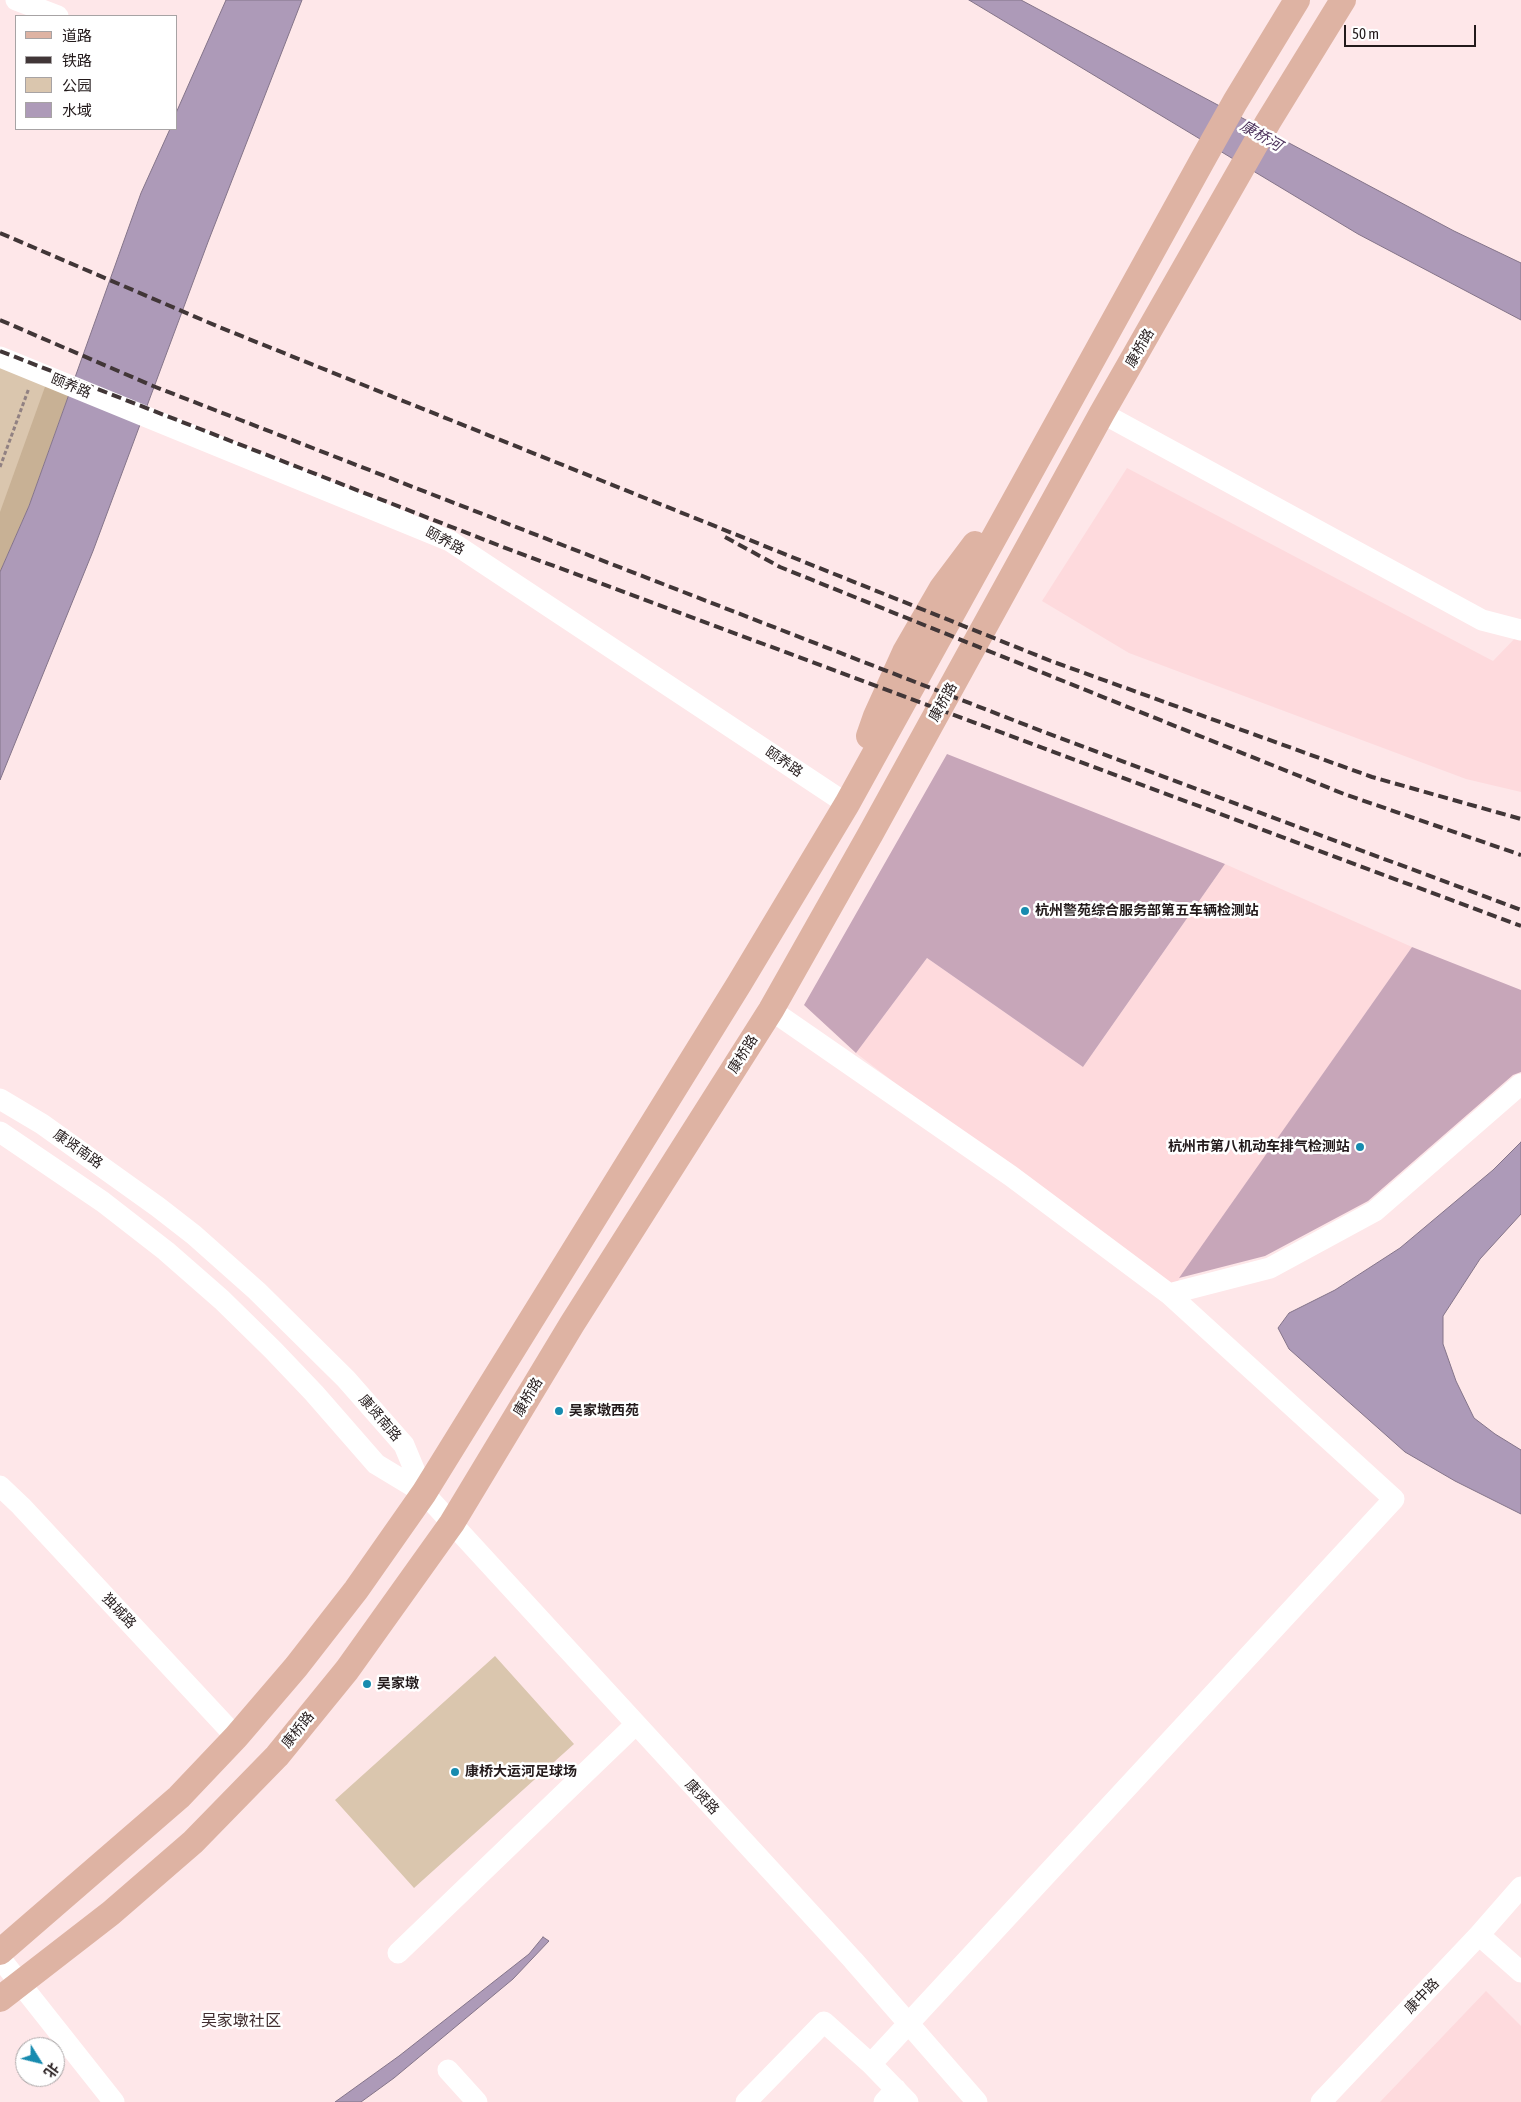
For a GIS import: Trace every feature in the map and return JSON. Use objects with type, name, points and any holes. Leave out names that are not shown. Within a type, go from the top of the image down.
[{"type":"main road","points":[[0,1952],[179,1797],[236,1737],[296,1667],[356,1590],[424,1493],[739,984],[847,804],[1235,102],[1297,0]]},
{"type":"main road","name":"康桥路","points":[[10,1992],[111,1913],[193,1842],[276,1756],[347,1670],[452,1523],[577,1315],[771,1010],[876,824],[1102,413],[1268,122],[1342,0]]},
{"type":"street","points":[[16,0],[55,15]]},
{"type":"street","name":"颐养路","points":[[0,357],[450,541],[847,804]]},
{"type":"street","points":[[1102,413],[1482,620],[1521,630]]},
{"type":"street","points":[[771,1010],[1011,1176],[1168,1294],[1394,1498],[871,2064]]},
{"type":"street","points":[[1168,1294],[1270,1268],[1376,1211],[1521,1084]]},
{"type":"street","name":"康贤南路","points":[[0,1099],[42,1124],[158,1207],[194,1235],[257,1291],[346,1379],[404,1445],[424,1493]]},
{"type":"street","points":[[3,1134],[104,1202],[166,1251],[222,1300],[273,1350],[314,1393],[376,1464],[424,1493]]},
{"type":"street","name":"独城路","points":[[0,1486],[236,1737]]},
{"type":"street","name":"康贤路","points":[[424,1493],[635,1725],[853,1960],[977,2102]]},
{"type":"street","points":[[398,1953],[635,1725]]},
{"type":"street","name":"康中路","points":[[1321,2102],[1480,1935],[1521,1887]]},
{"type":"street","points":[[1480,1935],[1521,1972]]},
{"type":"street","points":[[0,1958],[10,1992],[114,2102]]},
{"type":"street","points":[[746,2102],[824,2022],[871,2064],[896,2098]]},
{"type":"street","points":[[448,2070],[477,2102]]},
{"type":"path","points":[[0,467],[29,388]]},
{"type":"shaded area","points":[[46,384],[69,394],[29,506],[0,572],[0,512]]},
{"type":"shaded area","points":[[1127,468],[1493,661],[1521,632],[1521,792],[1466,779],[1129,653],[1042,601]]},
{"type":"shaded area","points":[[1225,864],[1412,947],[1169,1294],[856,1053],[927,958],[1083,1067]]},
{"type":"shaded area","points":[[1486,1991],[1521,2026],[1521,2102],[1380,2102]]},
{"type":"green space","points":[[0,365],[69,394],[0,572]]},
{"type":"green space","name":"康桥大运河足球场","points":[[495,1656],[574,1744],[414,1888],[335,1800]]},
{"type":"water","points":[[226,0],[302,0],[208,242],[93,551],[0,780],[0,572],[29,506],[141,193],[170,130],[178,130],[178,108]]},
{"type":"water","name":"康桥河","points":[[969,0],[1021,0],[1454,231],[1521,263],[1521,320],[1358,234]]},
{"type":"water","points":[[1521,1142],[1521,1214],[1480,1259],[1443,1316],[1443,1344],[1456,1381],[1474,1418],[1521,1450],[1521,1514],[1455,1481],[1405,1452],[1289,1349],[1278,1328],[1289,1313],[1335,1290],[1400,1248],[1493,1170]]},
{"type":"water","points":[[543,1937],[549,1941],[513,1979],[394,2078],[361,2102],[335,2102],[399,2056],[529,1954]]},
{"type":"building","name":"杭州警苑综合服务部第五车辆检测站","points":[[947,754],[1225,864],[1083,1067],[927,958],[856,1053],[804,1005]]},
{"type":"building","name":"杭州市第八机动车排气检测站","points":[[1412,947],[1521,990],[1521,1072],[1513,1075],[1368,1201],[1265,1256],[1179,1278]]},
{"type":"railway","points":[[0,233],[219,327],[1051,661],[1372,777],[1521,819]]},
{"type":"railway","points":[[0,320],[153,386],[1044,732],[1521,910]]},
{"type":"railway","points":[[0,351],[503,547],[1521,926]]},
{"type":"railway","points":[[725,537],[780,567],[1344,794],[1521,855]]},
{"type":"place","name":"杭州警苑综合服务部第五车辆检测站","points":[[1025,911]]},
{"type":"place","name":"杭州市第八机动车排气检测站","points":[[1360,1147]]},
{"type":"place","name":"吴家墩西苑","points":[[559,1411]]},
{"type":"place","name":"吴家墩","points":[[367,1684]]},
{"type":"place","name":"康桥大运河足球场","points":[[455,1772]]},
{"type":"district","name":"吴家墩社区","points":[[241,2021]]}]
